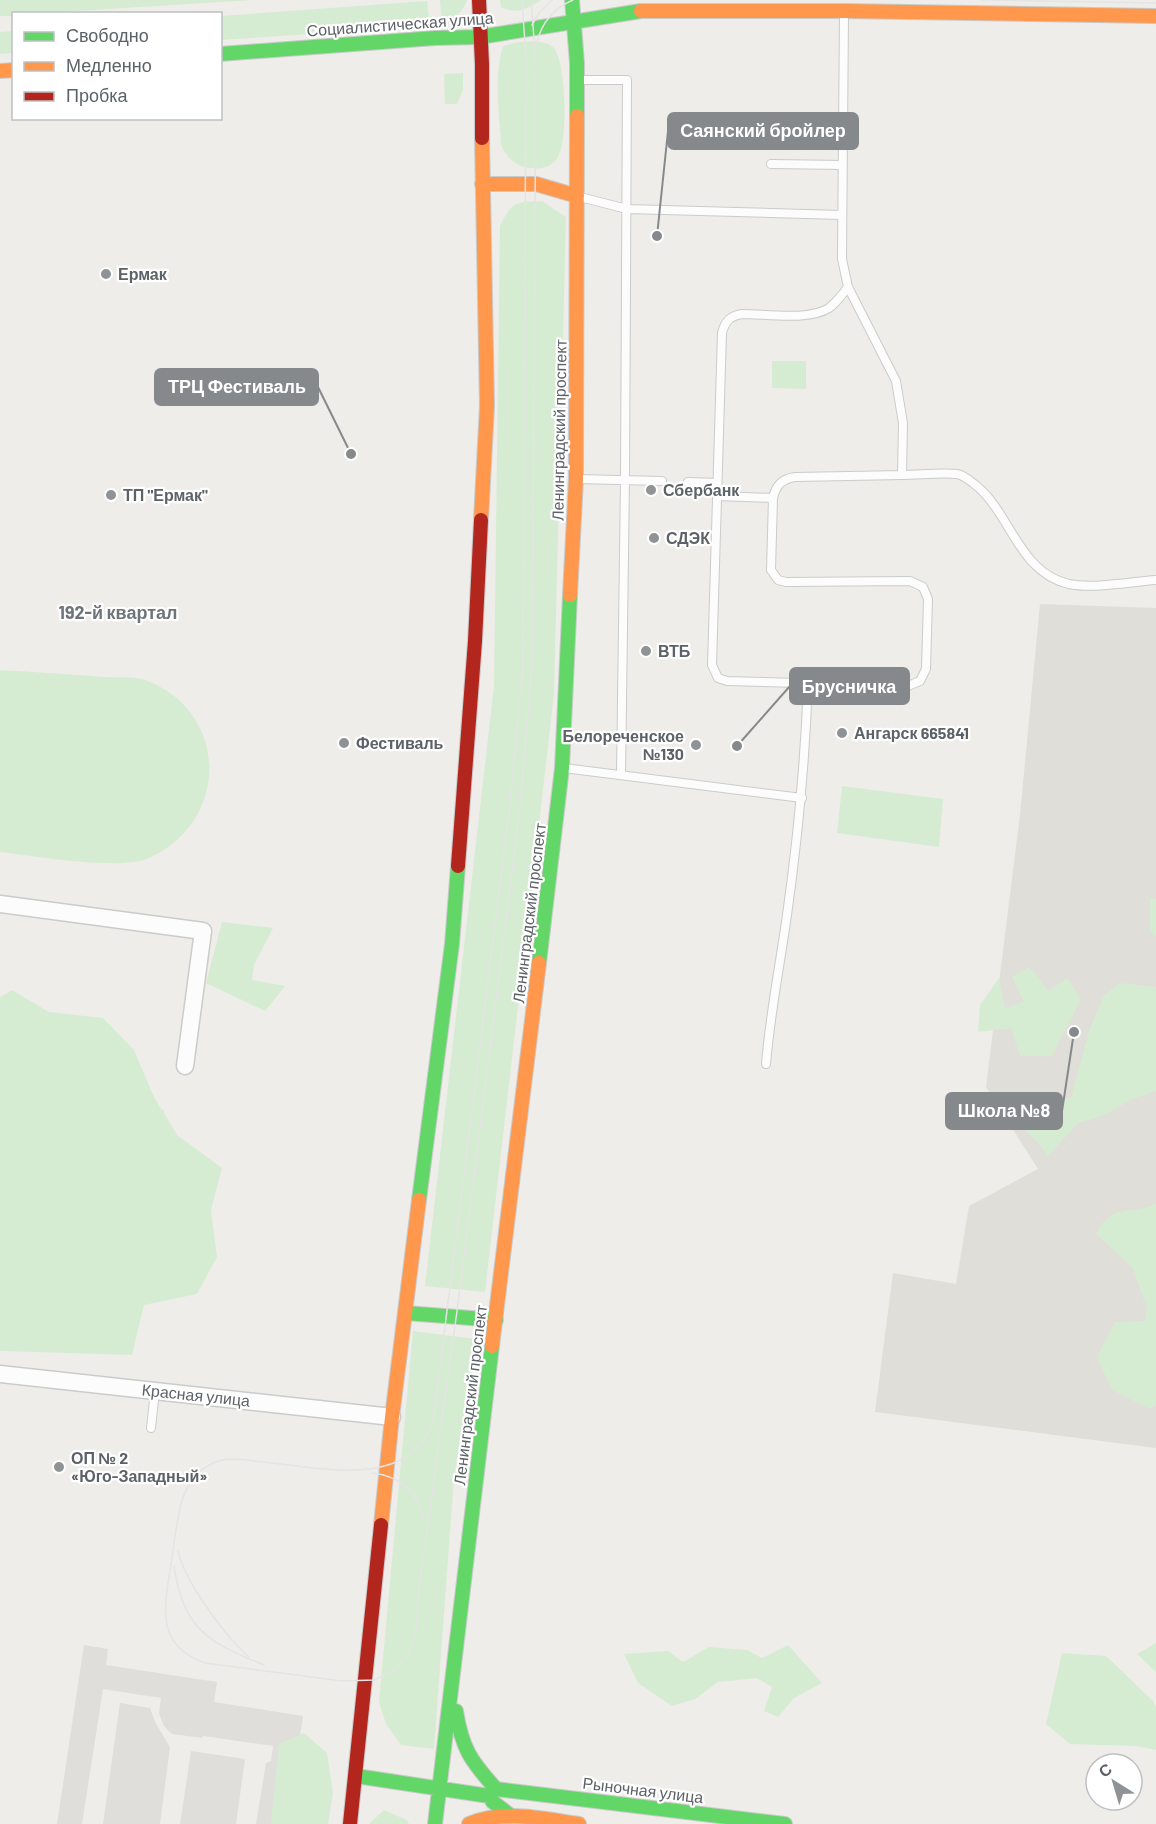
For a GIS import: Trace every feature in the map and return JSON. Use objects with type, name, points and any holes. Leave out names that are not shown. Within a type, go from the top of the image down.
[{"type":"main road","points":[[350,1824],[392,1417],[452,944],[475,641],[487,406],[482,64],[478,0]]},
{"type":"main road","name":"Ленинградский проспект","points":[[435,1824],[562,768],[576,479],[577,80],[572,0]]},
{"type":"main road","name":"Социалистическая улица","points":[[222,54],[435,38],[480,37],[633,11],[844,11],[1156,16]]},
{"type":"main road","points":[[482,184],[536,184],[577,196]]},
{"type":"main road","points":[[406,1313],[496,1320]]},
{"type":"main road","points":[[453,1675],[462,1744],[492,1793],[493,1802],[512,1816]]},
{"type":"main road","name":"Рыночная улица","points":[[356,1776],[441,1788],[785,1824]]},
{"type":"main road","points":[[469,1824],[492,1816],[512,1816],[579,1824]]},
{"type":"street","points":[[0,904],[203,931],[185,1066]]},
{"type":"street","name":"Красная улица","points":[[0,1374],[392,1417]]},
{"type":"lane","points":[[844,11],[842,259],[848,287],[896,381],[903,423],[902,475]]},
{"type":"lane","points":[[577,80],[627,80],[621,776]]},
{"type":"lane","points":[[771,164],[842,165]]},
{"type":"lane","points":[[577,196],[627,209],[842,215]]},
{"type":"lane","points":[[848,287],[838,300],[822,312],[809,315],[734,315],[724,325],[712,665],[718,678],[727,681],[908,686],[915,684],[926,669],[928,600],[923,587],[910,581],[786,582],[778,580],[771,570],[773,498],[775,489],[786,478],[959,474],[984,493],[1035,566],[1051,577],[1069,584],[1088,585],[1156,579]]},
{"type":"lane","points":[[576,479],[662,481]]},
{"type":"lane","points":[[688,482],[717,483]]},
{"type":"lane","points":[[717,496],[773,498]]},
{"type":"lane","points":[[766,1064],[770,1020],[787,916],[802,798],[808,683]]},
{"type":"lane","points":[[562,768],[802,798]]},
{"type":"lane","points":[[151,1428],[155,1391]]},
{"type":"shaded area","points":[[1040,604],[1156,608],[1156,1448],[875,1412],[893,1273],[956,1284],[969,1206],[1038,1169],[986,1087],[1020,815]]},
{"type":"shaded area","points":[[84,1645],[108,1649],[106,1665],[217,1682],[214,1702],[303,1716],[287,1824],[256,1824],[266,1763],[271,1761],[273,1746],[172,1734],[164,1726],[159,1714],[161,1698],[103,1689],[82,1824],[57,1824]]},
{"type":"shaded area","points":[[120,1703],[150,1708],[155,1722],[170,1747],[160,1824],[103,1824]]},
{"type":"shaded area","points":[[191,1751],[245,1759],[236,1824],[180,1824]]},
{"type":"green space","points":[[0,0],[253,0],[61,12],[12,12],[12,16],[0,16]]},
{"type":"green space","points":[[440,0],[467,0],[463,9],[442,26]]},
{"type":"green space","points":[[500,0],[541,0],[527,8],[512,11],[501,7]]},
{"type":"green space","points":[[427,1],[430,26],[222,40],[222,16]]},
{"type":"green space","points":[[12,31],[12,53],[0,54],[0,32]]},
{"type":"green space","points":[[518,42],[550,45],[558,56],[561,69],[564,104],[563,139],[556,160],[541,168],[534,169],[514,162],[504,151],[501,143],[498,108],[500,56],[503,46]]},
{"type":"green space","points":[[463,73],[463,90],[457,104],[445,104],[444,74]]},
{"type":"green space","points":[[542,201],[566,217],[554,694],[485,1292],[425,1286],[494,686],[500,226],[516,204]]},
{"type":"green space","points":[[772,361],[806,361],[806,389],[772,388]]},
{"type":"green space","points":[[0,670],[135,678],[145,680],[173,695],[193,716],[205,740],[209,767],[206,794],[195,819],[176,841],[149,858],[136,862],[98,863],[0,852]]},
{"type":"green space","points":[[842,786],[943,799],[939,847],[837,833]]},
{"type":"green space","points":[[1150,898],[1156,899],[1156,936],[1150,931]]},
{"type":"green space","points":[[222,922],[273,928],[254,965],[252,980],[285,986],[265,1011],[206,983]]},
{"type":"green space","points":[[1029,967],[1049,991],[1067,978],[1081,999],[1052,1056],[1020,1056],[1011,1028],[978,1032],[980,1005],[999,978],[1005,1008],[1024,1002],[1012,977]]},
{"type":"green space","points":[[1119,983],[1156,987],[1156,1091],[1134,1098],[1102,1116],[1078,1123],[1048,1156],[1018,1124],[1048,1099],[1071,1098],[1089,1031],[1104,996]]},
{"type":"green space","points":[[12,990],[49,1012],[103,1018],[134,1050],[154,1097],[164,1110],[177,1135],[222,1168],[211,1210],[217,1257],[197,1294],[144,1305],[132,1355],[0,1351],[0,997]]},
{"type":"green space","points":[[1156,1203],[1156,1404],[1150,1409],[1112,1390],[1097,1357],[1115,1322],[1145,1321],[1147,1308],[1133,1268],[1096,1234],[1112,1215],[1145,1208]]},
{"type":"green space","points":[[413,1331],[476,1339],[454,1478],[434,1749],[401,1745],[386,1724],[379,1702]]},
{"type":"green space","points":[[1156,1643],[1156,1672],[1137,1654]]},
{"type":"green space","points":[[788,1645],[822,1683],[794,1698],[778,1717],[764,1711],[772,1687],[757,1678],[718,1682],[695,1699],[672,1706],[638,1683],[624,1654],[668,1651],[683,1662],[709,1647],[747,1650],[762,1658]]},
{"type":"green space","points":[[1062,1653],[1106,1656],[1153,1701],[1156,1707],[1156,1750],[1136,1746],[1070,1744],[1046,1724]]},
{"type":"green space","points":[[304,1733],[327,1753],[333,1793],[328,1824],[271,1824],[279,1744]]},
{"type":"green space","points":[[384,1810],[407,1820],[409,1824],[369,1824]]},
{"type":"tram line","points":[[522,0],[526,58],[523,668],[510,804],[433,1423],[421,1444],[403,1458],[382,1467],[334,1470],[232,1459],[207,1466],[195,1476],[187,1489],[179,1512],[165,1610],[170,1635],[178,1646],[189,1656],[205,1663],[342,1681],[374,1680],[394,1670],[409,1653],[416,1629],[419,1588],[457,1311],[520,807],[532,666],[536,64],[531,0]]},
{"type":"tram line","points":[[532,25],[539,13],[552,0]]},
{"type":"tram line","points":[[537,42],[550,16],[573,0]]},
{"type":"tram line","points":[[982,0],[1156,3]]},
{"type":"tram line","points":[[372,1473],[392,1478],[408,1488],[414,1495],[424,1524]]},
{"type":"tram line","points":[[178,1551],[189,1578],[207,1608],[249,1657]]},
{"type":"tram line","points":[[174,1566],[184,1605],[202,1631],[228,1649],[264,1665]]},
{"type":"traffic: fast","points":[[572,0],[577,63],[577,116]]},
{"type":"traffic: fast","points":[[222,54],[435,38],[480,37],[641,11]]},
{"type":"traffic: fast","points":[[539,963],[562,768],[570,595]]},
{"type":"traffic: fast","points":[[419,1200],[452,944],[458,866]]},
{"type":"traffic: fast","points":[[406,1313],[496,1320]]},
{"type":"traffic: fast","points":[[435,1824],[492,1346]]},
{"type":"traffic: fast","points":[[456,1711],[461,1735],[469,1754],[496,1789]]},
{"type":"traffic: fast","points":[[356,1776],[489,1796],[511,1816]]},
{"type":"traffic: fast","points":[[496,1789],[785,1824]]},
{"type":"traffic: slow","points":[[641,11],[844,11],[1156,16]]},
{"type":"traffic: slow","points":[[0,71],[12,70]]},
{"type":"traffic: slow","points":[[570,595],[576,479],[577,116]]},
{"type":"traffic: slow","points":[[481,520],[487,406],[482,138]]},
{"type":"traffic: slow","points":[[482,184],[536,184],[577,196]]},
{"type":"traffic: slow","points":[[492,1346],[539,963]]},
{"type":"traffic: slow","points":[[381,1525],[419,1200]]},
{"type":"traffic: slow","points":[[469,1824],[483,1819],[510,1816],[579,1824]]},
{"type":"traffic: jam","points":[[479,0],[482,138]]},
{"type":"traffic: jam","points":[[458,866],[475,641],[481,520]]},
{"type":"traffic: jam","points":[[350,1824],[381,1525]]},
{"type":"place","name":"Саянский бройлер","points":[[657,236]]},
{"type":"place","name":"Ермак","points":[[106,274]]},
{"type":"place","name":"ТРЦ Фестиваль","points":[[351,454]]},
{"type":"place","name":"Сбербанк","points":[[651,490]]},
{"type":"place","name":"ТП \"Ермак\"","points":[[111,495]]},
{"type":"place","name":"СДЭК","points":[[654,538]]},
{"type":"place","name":"ВТБ","points":[[646,651]]},
{"type":"place","name":"Ангарск 665841","points":[[842,733]]},
{"type":"place","name":"Фестиваль","points":[[344,743]]},
{"type":"place","name":"Белореченское №130","points":[[696,745]]},
{"type":"place","name":"Брусничка","points":[[737,746]]},
{"type":"place","name":"Школа №8","points":[[1074,1032]]},
{"type":"place","name":"ОП № 2 «Юго-Западный»","points":[[59,1467]]},
{"type":"district","name":"192-й квартал","points":[[118,613]]}]
